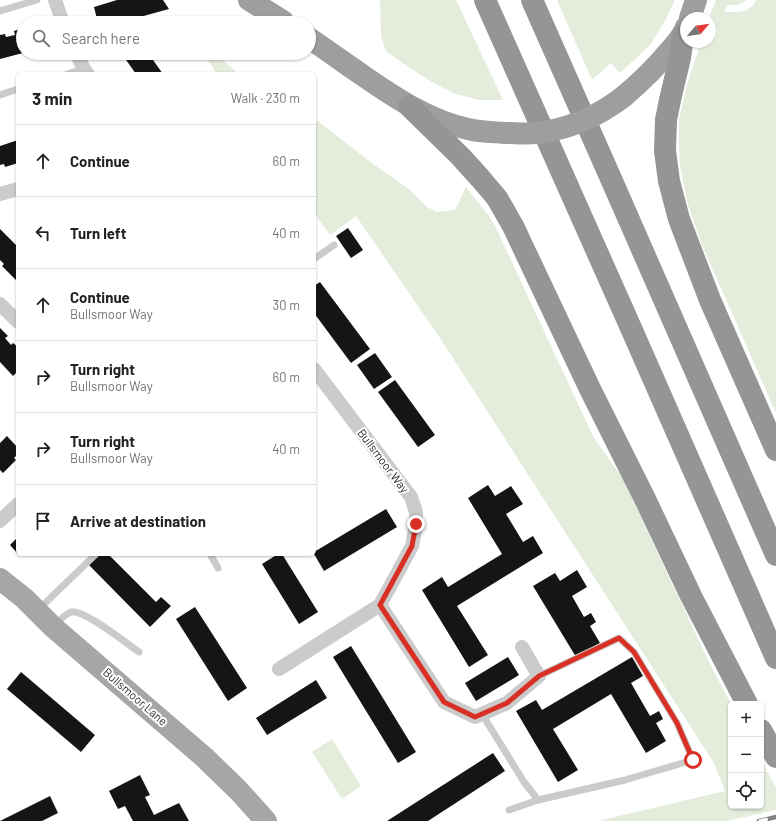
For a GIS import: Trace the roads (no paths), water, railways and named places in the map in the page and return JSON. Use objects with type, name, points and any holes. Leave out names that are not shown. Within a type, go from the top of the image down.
[{"type":"highway","points":[[249,0],[275,16]]},
{"type":"highway","points":[[267,0],[280,16]]},
{"type":"highway","points":[[485,0],[776,658]]},
{"type":"highway","points":[[532,0],[776,555]]},
{"type":"highway","points":[[692,12],[696,0]]},
{"type":"highway","points":[[316,43],[376,85],[409,106],[432,118],[469,129],[505,133],[535,133],[569,126],[600,114],[643,80],[658,65],[680,35]]},
{"type":"highway","points":[[682,48],[666,120],[665,151],[669,181],[679,219],[710,300],[776,450]]},
{"type":"highway","points":[[409,106],[480,178],[497,198],[513,226],[590,389],[701,616],[745,701]]},
{"type":"highway","points":[[764,735],[776,757]]},
{"type":"main road","name":"Bullsmoor Lane","points":[[2,583],[24,598],[53,627],[204,757],[238,790],[266,821]]},
{"type":"street","points":[[55,0],[61,16]]},
{"type":"street","points":[[80,60],[86,71]]},
{"type":"street","points":[[0,194],[16,190]]},
{"type":"street","points":[[0,304],[16,320]]},
{"type":"street","name":"Bullsmoor Way","points":[[279,669],[380,605],[412,546],[416,524],[416,512],[411,497],[316,372]]},
{"type":"street","points":[[0,521],[16,506]]},
{"type":"street","points":[[380,605],[444,702],[475,717],[507,703],[539,676],[522,647]]},
{"type":"lane","points":[[0,11],[36,0]]},
{"type":"lane","points":[[0,95],[16,90]]},
{"type":"lane","points":[[316,258],[334,245]]},
{"type":"lane","points":[[37,611],[94,556]]},
{"type":"lane","points":[[211,556],[218,568]]},
{"type":"lane","points":[[53,627],[66,615],[72,612],[81,613],[139,652]]},
{"type":"lane","points":[[509,810],[538,800],[625,780],[693,760],[677,723],[638,658],[634,652],[619,638],[539,676]]},
{"type":"lane","points":[[482,714],[524,782],[538,800]]},
{"type":"railway","points":[[759,821],[776,817]]}]
